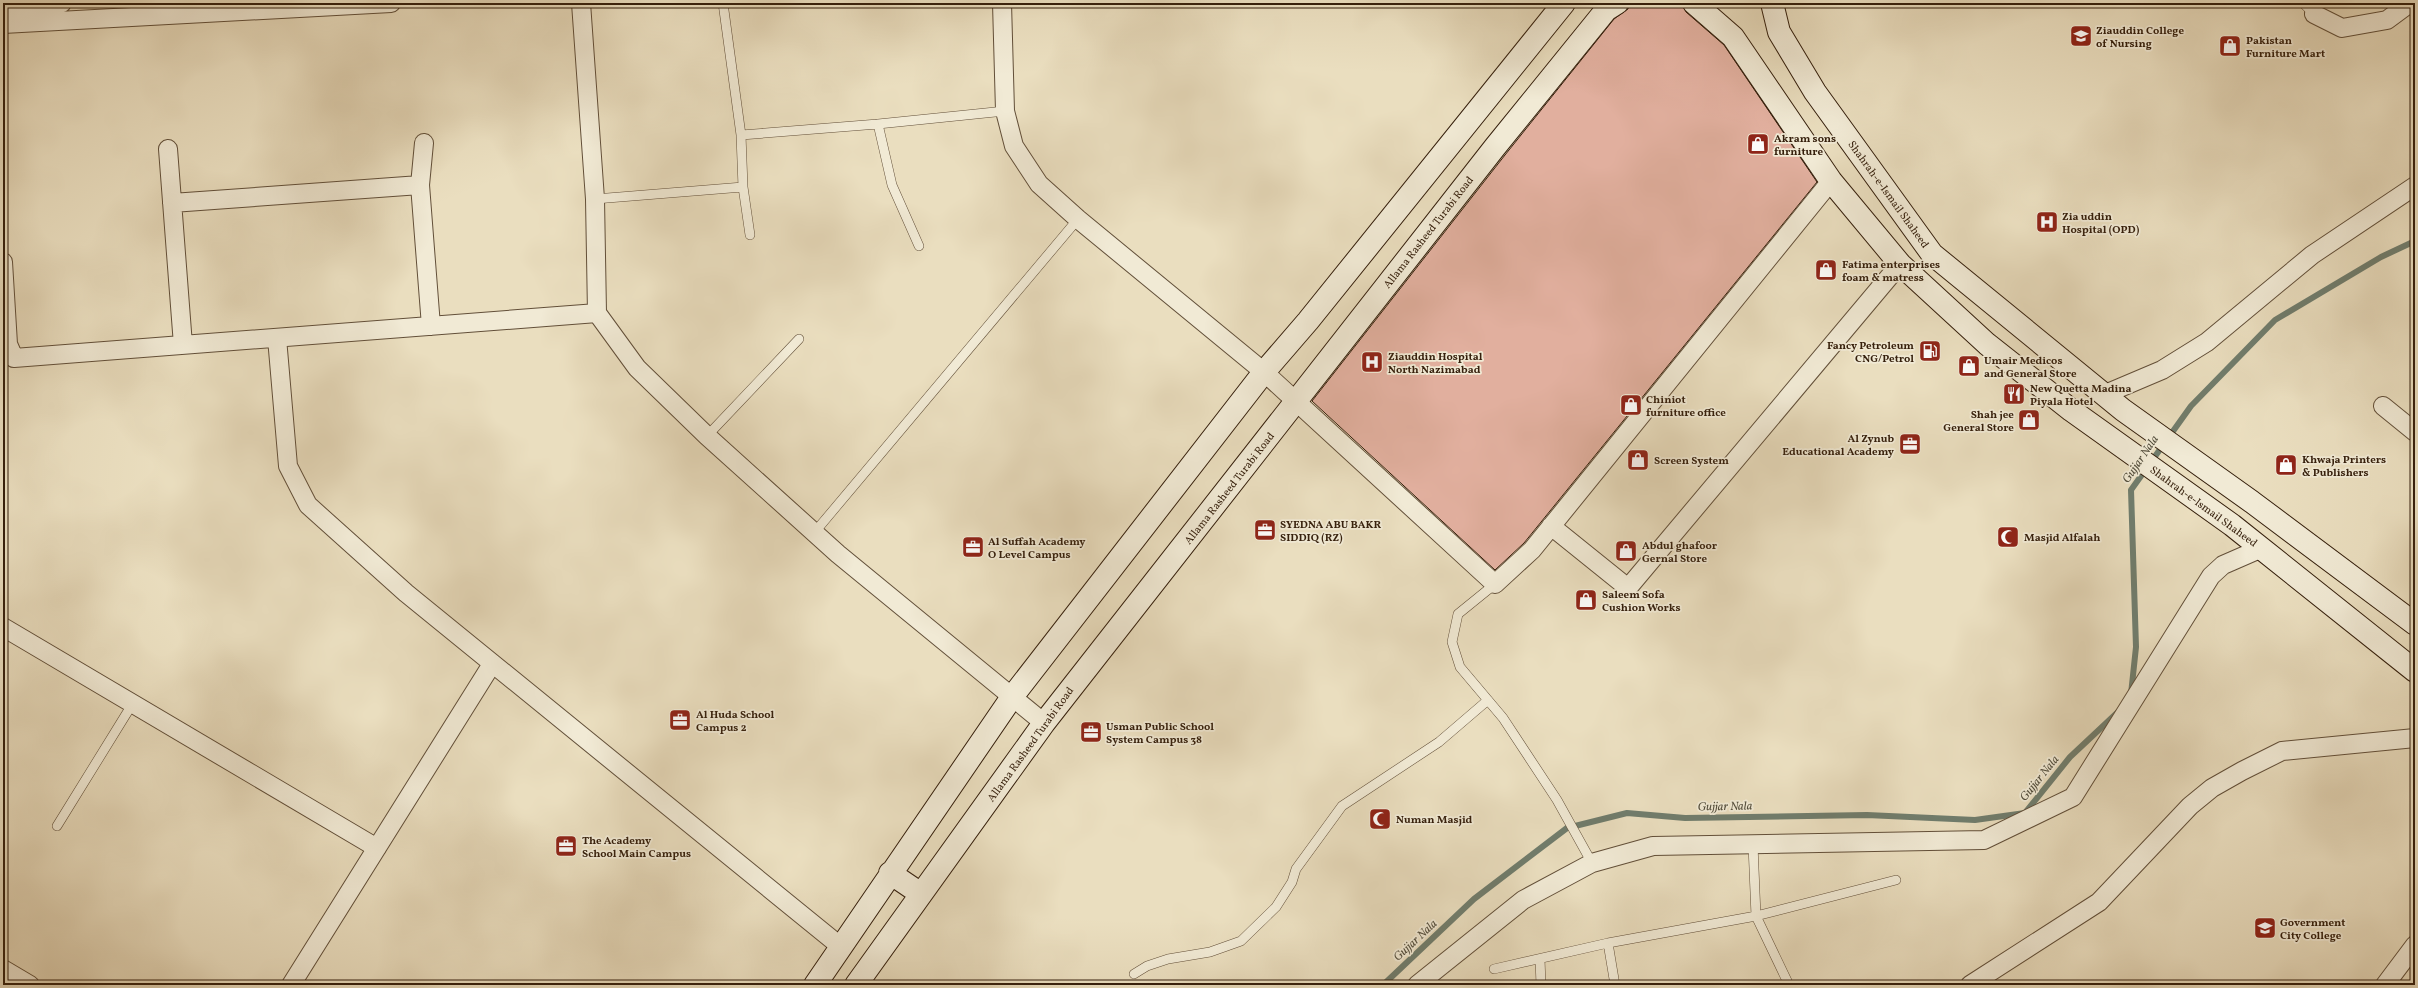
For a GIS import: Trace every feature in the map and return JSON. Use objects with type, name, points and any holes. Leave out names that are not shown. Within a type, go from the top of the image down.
[{"type":"main road","points":[[815,985],[840,946],[1012,697],[1264,372],[1313,314],[1564,3]]},
{"type":"main road","name":"Allama Rasheed Turabi Road","points":[[856,985],[1044,723],[1495,146],[1606,10],[1617,3]]},
{"type":"main road","name":"Shahrah-e-Ismail Shaheed","points":[[1694,3],[1733,37],[1831,181],[1900,264],[1987,344],[2071,410],[2262,548],[2415,671]]},
{"type":"main road","name":"Shahrah-e-Ismail Shaheed","points":[[1772,3],[1780,32],[1815,92],[1932,254],[2103,395],[2252,502],[2415,624]]},
{"type":"main road","points":[[890,873],[921,894]]},
{"type":"street","points":[[3,8],[62,3]]},
{"type":"street","points":[[3,24],[391,3]]},
{"type":"street","points":[[582,3],[596,199],[597,313],[637,368],[707,436],[814,533],[1044,723]]},
{"type":"street","points":[[1002,3],[1005,110],[1014,146],[1039,184],[1078,219],[1264,372],[1495,584],[1532,550],[1831,181]]},
{"type":"street","points":[[2308,8],[2342,28],[2387,20],[2410,3]]},
{"type":"street","points":[[424,143],[420,185],[431,326]]},
{"type":"street","points":[[168,148],[183,345]]},
{"type":"street","points":[[172,203],[420,185]]},
{"type":"street","points":[[2103,395],[2162,370],[2207,342],[2312,255],[2415,186]]},
{"type":"street","points":[[3,262],[5,322],[8,344],[14,358],[597,313]]},
{"type":"street","points":[[1551,526],[1628,588],[1900,264]]},
{"type":"street","points":[[277,338],[288,466],[308,505],[406,593],[840,946]]},
{"type":"street","points":[[2383,406],[2415,432]]},
{"type":"street","points":[[1417,985],[1514,906],[1592,863],[1653,846],[1984,840],[2074,797],[2211,576],[2223,565],[2262,548]]},
{"type":"street","points":[[3,627],[377,848]]},
{"type":"street","points":[[291,985],[492,664]]},
{"type":"street","points":[[1970,985],[2099,902],[2190,806],[2212,788],[2242,771],[2282,751],[2415,738]]},
{"type":"street","points":[[2385,985],[2415,946]]},
{"type":"street","points":[[3,969],[30,985]]},
{"type":"lane","points":[[723,3],[741,135],[743,187],[750,235]]},
{"type":"lane","points":[[741,135],[878,124],[1005,110]]},
{"type":"lane","points":[[878,124],[892,185],[919,246]]},
{"type":"lane","points":[[596,199],[743,187]]},
{"type":"lane","points":[[814,533],[1078,219]]},
{"type":"lane","points":[[707,436],[799,339]]},
{"type":"lane","points":[[1495,584],[1458,614],[1452,642],[1460,667],[1503,718],[1557,800],[1592,863]]},
{"type":"lane","points":[[1134,974],[1147,966],[1168,959],[1210,952],[1242,941],[1276,907],[1292,882],[1296,869],[1342,806],[1439,742],[1488,700]]},
{"type":"lane","points":[[57,826],[133,704]]},
{"type":"lane","points":[[1753,845],[1756,916],[1789,985]]},
{"type":"lane","points":[[1494,969],[1608,943],[1756,916],[1896,880]]},
{"type":"lane","points":[[1608,943],[1615,985]]},
{"type":"lane","points":[[1540,959],[1540,985]]},
{"type":"building","points":[[1629,3],[1682,3],[1686,12],[1724,45],[1817,182],[1524,543],[1495,570],[1312,401],[1614,19],[1628,9]]},
{"type":"waterway","name":"Gujjar Nala","points":[[2131,694],[2136,647],[2131,490],[2191,406],[2275,320],[2381,257],[2415,241]]},
{"type":"waterway","name":"Gujjar Nala","points":[[1383,985],[1474,899],[1567,828],[1627,813],[1685,818],[1867,815],[1975,820],[2025,813],[2070,757],[2118,712]]},
{"type":"place","name":"Ziauddin College of Nursing","points":[[2081,36]]},
{"type":"place","name":"Pakistan Furniture Mart","points":[[2230,46]]},
{"type":"place","name":"Akram sons furniture","points":[[1758,144]]},
{"type":"place","name":"Zia uddin Hospital (OPD)","points":[[2047,222]]},
{"type":"place","name":"Fatima enterprises foam & matress","points":[[1826,270]]},
{"type":"place","name":"Fancy Petroleum CNG/Petrol","points":[[1930,351]]},
{"type":"place","name":"Ziauddin Hospital North Nazimabad","points":[[1372,362]]},
{"type":"place","name":"Umair Medicos and General Store","points":[[1969,366]]},
{"type":"place","name":"New Quetta Madina Piyala Hotel","points":[[2014,394]]},
{"type":"place","name":"Chiniot furniture office","points":[[1631,405]]},
{"type":"place","name":"Shah jee General Store","points":[[2029,420]]},
{"type":"place","name":"Al Zynub Educational Academy","points":[[1910,444]]},
{"type":"place","name":"Screen System","points":[[1638,460]]},
{"type":"place","name":"Khwaja Printers & Publishers","points":[[2286,465]]},
{"type":"place","name":"SYEDNA ABU BAKR SIDDIQ (RZ)","points":[[1265,530]]},
{"type":"place","name":"Masjid Alfalah","points":[[2008,537]]},
{"type":"place","name":"Al Suffah Academy O Level Campus","points":[[973,547]]},
{"type":"place","name":"Abdul ghafoor Gernal Store","points":[[1626,551]]},
{"type":"place","name":"Saleem Sofa Cushion Works","points":[[1586,600]]},
{"type":"place","name":"Al Huda School Campus 2","points":[[680,720]]},
{"type":"place","name":"Usman Public School System Campus 38","points":[[1091,732]]},
{"type":"place","name":"Numan Masjid","points":[[1380,819]]},
{"type":"place","name":"The Academy School Main Campus","points":[[566,846]]},
{"type":"place","name":"Government City College","points":[[2265,928]]}]
